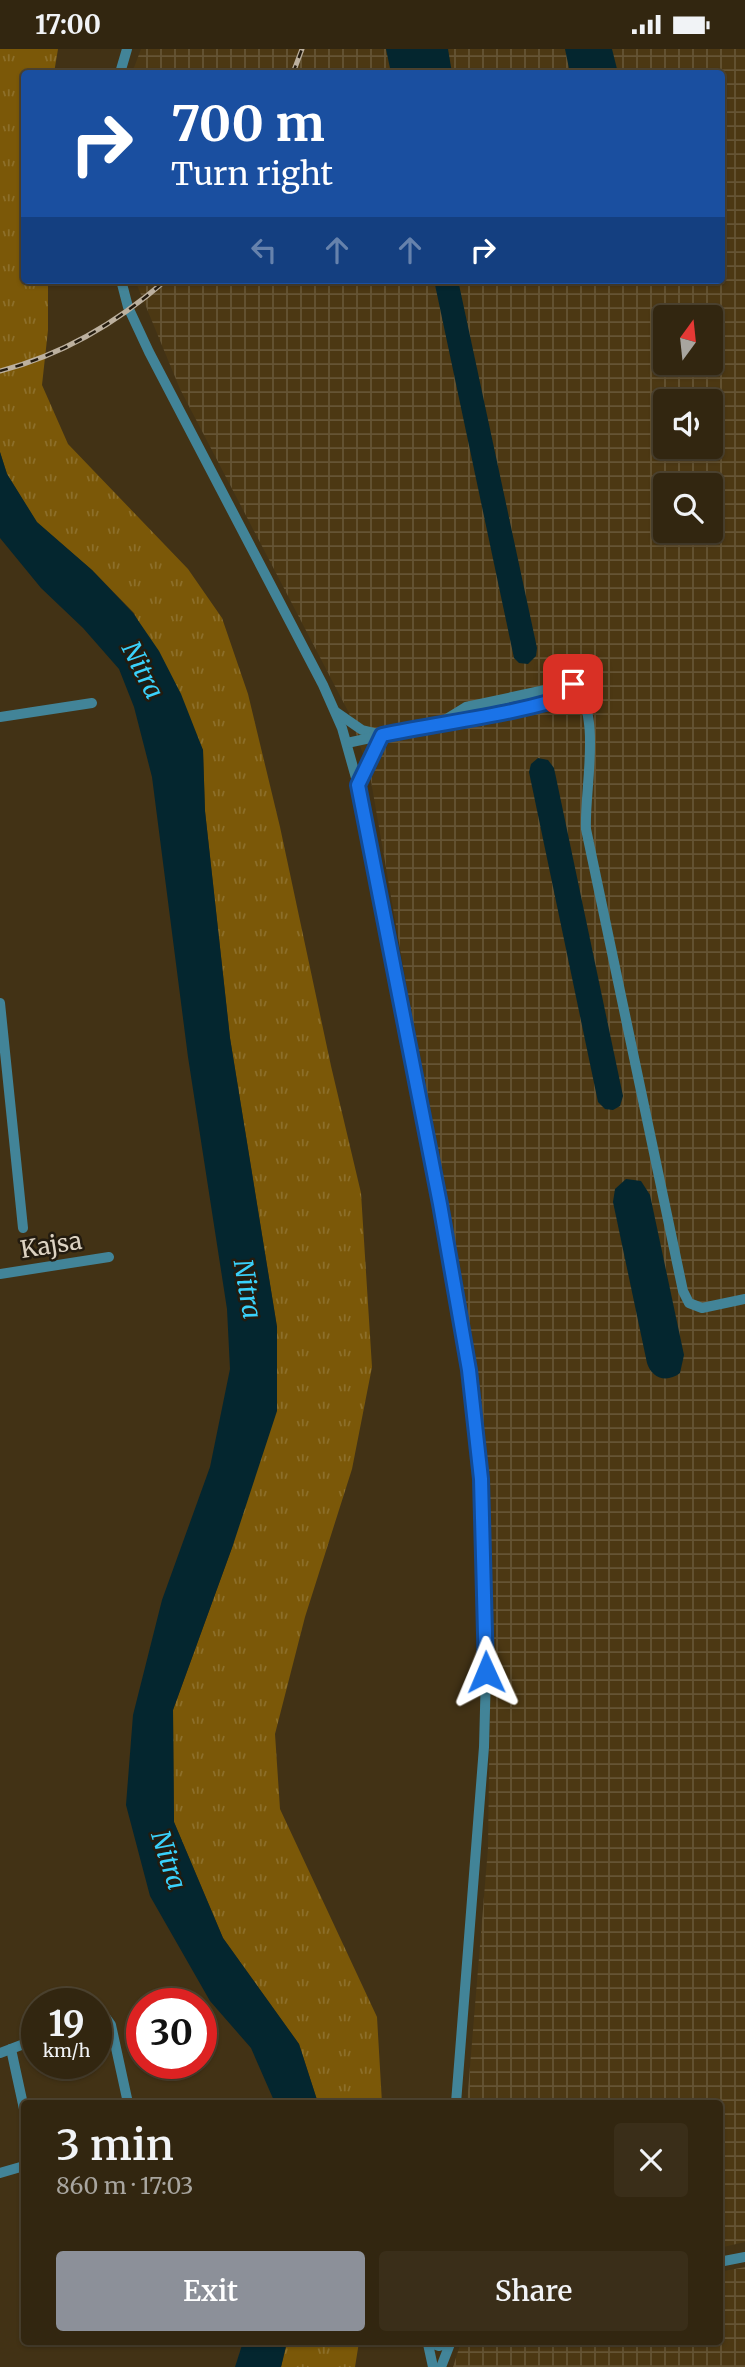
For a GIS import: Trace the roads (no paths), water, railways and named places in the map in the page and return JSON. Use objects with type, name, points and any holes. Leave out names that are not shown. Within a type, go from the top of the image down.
[{"type":"street","points":[[121,70],[127,49]]},
{"type":"street","points":[[122,284],[128,307],[149,352],[300,639],[336,712],[347,743],[358,785],[443,1217],[469,1370],[481,1479],[486,1672],[484,1747],[456,2100]]},
{"type":"street","points":[[347,743],[440,723],[470,721],[551,703],[581,692],[591,736],[591,758],[584,805],[586,829],[683,1291],[690,1303],[702,1308],[745,1299]]},
{"type":"street","points":[[0,717],[92,703]]},
{"type":"street","points":[[336,712],[362,730],[382,735]]},
{"type":"street","points":[[358,785],[382,735]]},
{"type":"street","points":[[0,1003],[23,1228]]},
{"type":"street","name":"Kajsa","points":[[0,1275],[109,1257]]},
{"type":"street","points":[[112,2030],[127,2100]]},
{"type":"street","points":[[5,2051],[21,2100]]},
{"type":"street","points":[[0,2173],[21,2168]]},
{"type":"street","points":[[723,2261],[745,2257]]},
{"type":"street","points":[[427,2345],[433,2367]]},
{"type":"street","points":[[441,2367],[451,2345]]},
{"type":"water","points":[[386,49],[448,49],[452,70],[390,70]]},
{"type":"water","points":[[565,49],[612,49],[617,70],[569,70]]},
{"type":"water","points":[[435,284],[459,284],[537,648],[536,656],[528,664],[519,663],[514,658]]},
{"type":"water","name":"Nitra","points":[[0,452],[7,474],[37,522],[92,570],[133,613],[159,651],[181,694],[203,750],[205,811],[230,1038],[277,1327],[277,1411],[233,1545],[173,1710],[174,1822],[223,1938],[299,2044],[317,2100],[274,2100],[251,2048],[217,2009],[217,1988],[203,1988],[150,1896],[126,1805],[133,1715],[162,1600],[210,1467],[230,1369],[227,1309],[188,1057],[152,777],[134,707],[119,669],[83,628],[41,588],[0,538]]},
{"type":"water","points":[[538,758],[548,760],[554,768],[623,1096],[620,1106],[613,1110],[605,1109],[598,1102],[529,772],[531,764]]},
{"type":"water","points":[[626,1179],[641,1181],[650,1195],[684,1355],[680,1373],[670,1378],[656,1376],[647,1363],[613,1202],[615,1189]]},
{"type":"water","points":[[242,2345],[286,2345],[281,2367],[235,2367]]},
{"type":"railway","points":[[294,70],[302,49]]},
{"type":"railway","points":[[0,371],[45,356],[88,335],[129,310],[161,284]]}]
